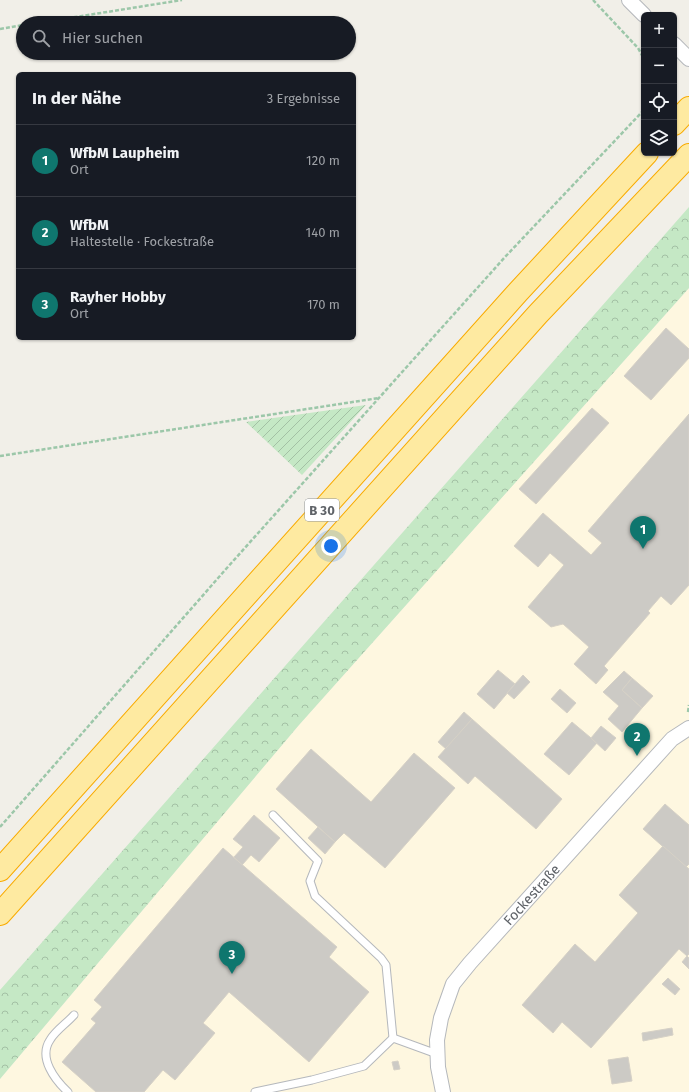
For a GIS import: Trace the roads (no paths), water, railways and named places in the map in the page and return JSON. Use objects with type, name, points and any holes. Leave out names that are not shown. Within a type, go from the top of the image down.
[{"type":"highway","points":[[677,121],[689,108]]},
{"type":"highway","name":"B 30","points":[[0,914],[538,314],[689,155]]},
{"type":"highway","name":"B 30","points":[[0,870],[518,292],[644,156]]},
{"type":"street","points":[[629,0],[641,12]]},
{"type":"street","points":[[677,47],[689,59]]},
{"type":"street","name":"Fockestraße","points":[[443,1092],[437,1054],[437,1040],[441,1018],[453,984],[470,963],[672,739],[689,728]]},
{"type":"lane","points":[[273,815],[318,861],[310,881],[315,896],[381,958],[386,965],[393,1038]]},
{"type":"lane","points":[[68,1092],[59,1084],[51,1072],[46,1056],[49,1040],[74,1016]]},
{"type":"lane","points":[[393,1038],[437,1054]]},
{"type":"lane","points":[[255,1092],[312,1080],[364,1066],[393,1038]]},
{"type":"place","name":"WfbM Laupheim","points":[[643,549]]},
{"type":"place","name":"WfbM","points":[[637,756]]},
{"type":"place","name":"Rayher Hobby","points":[[232,974]]}]
